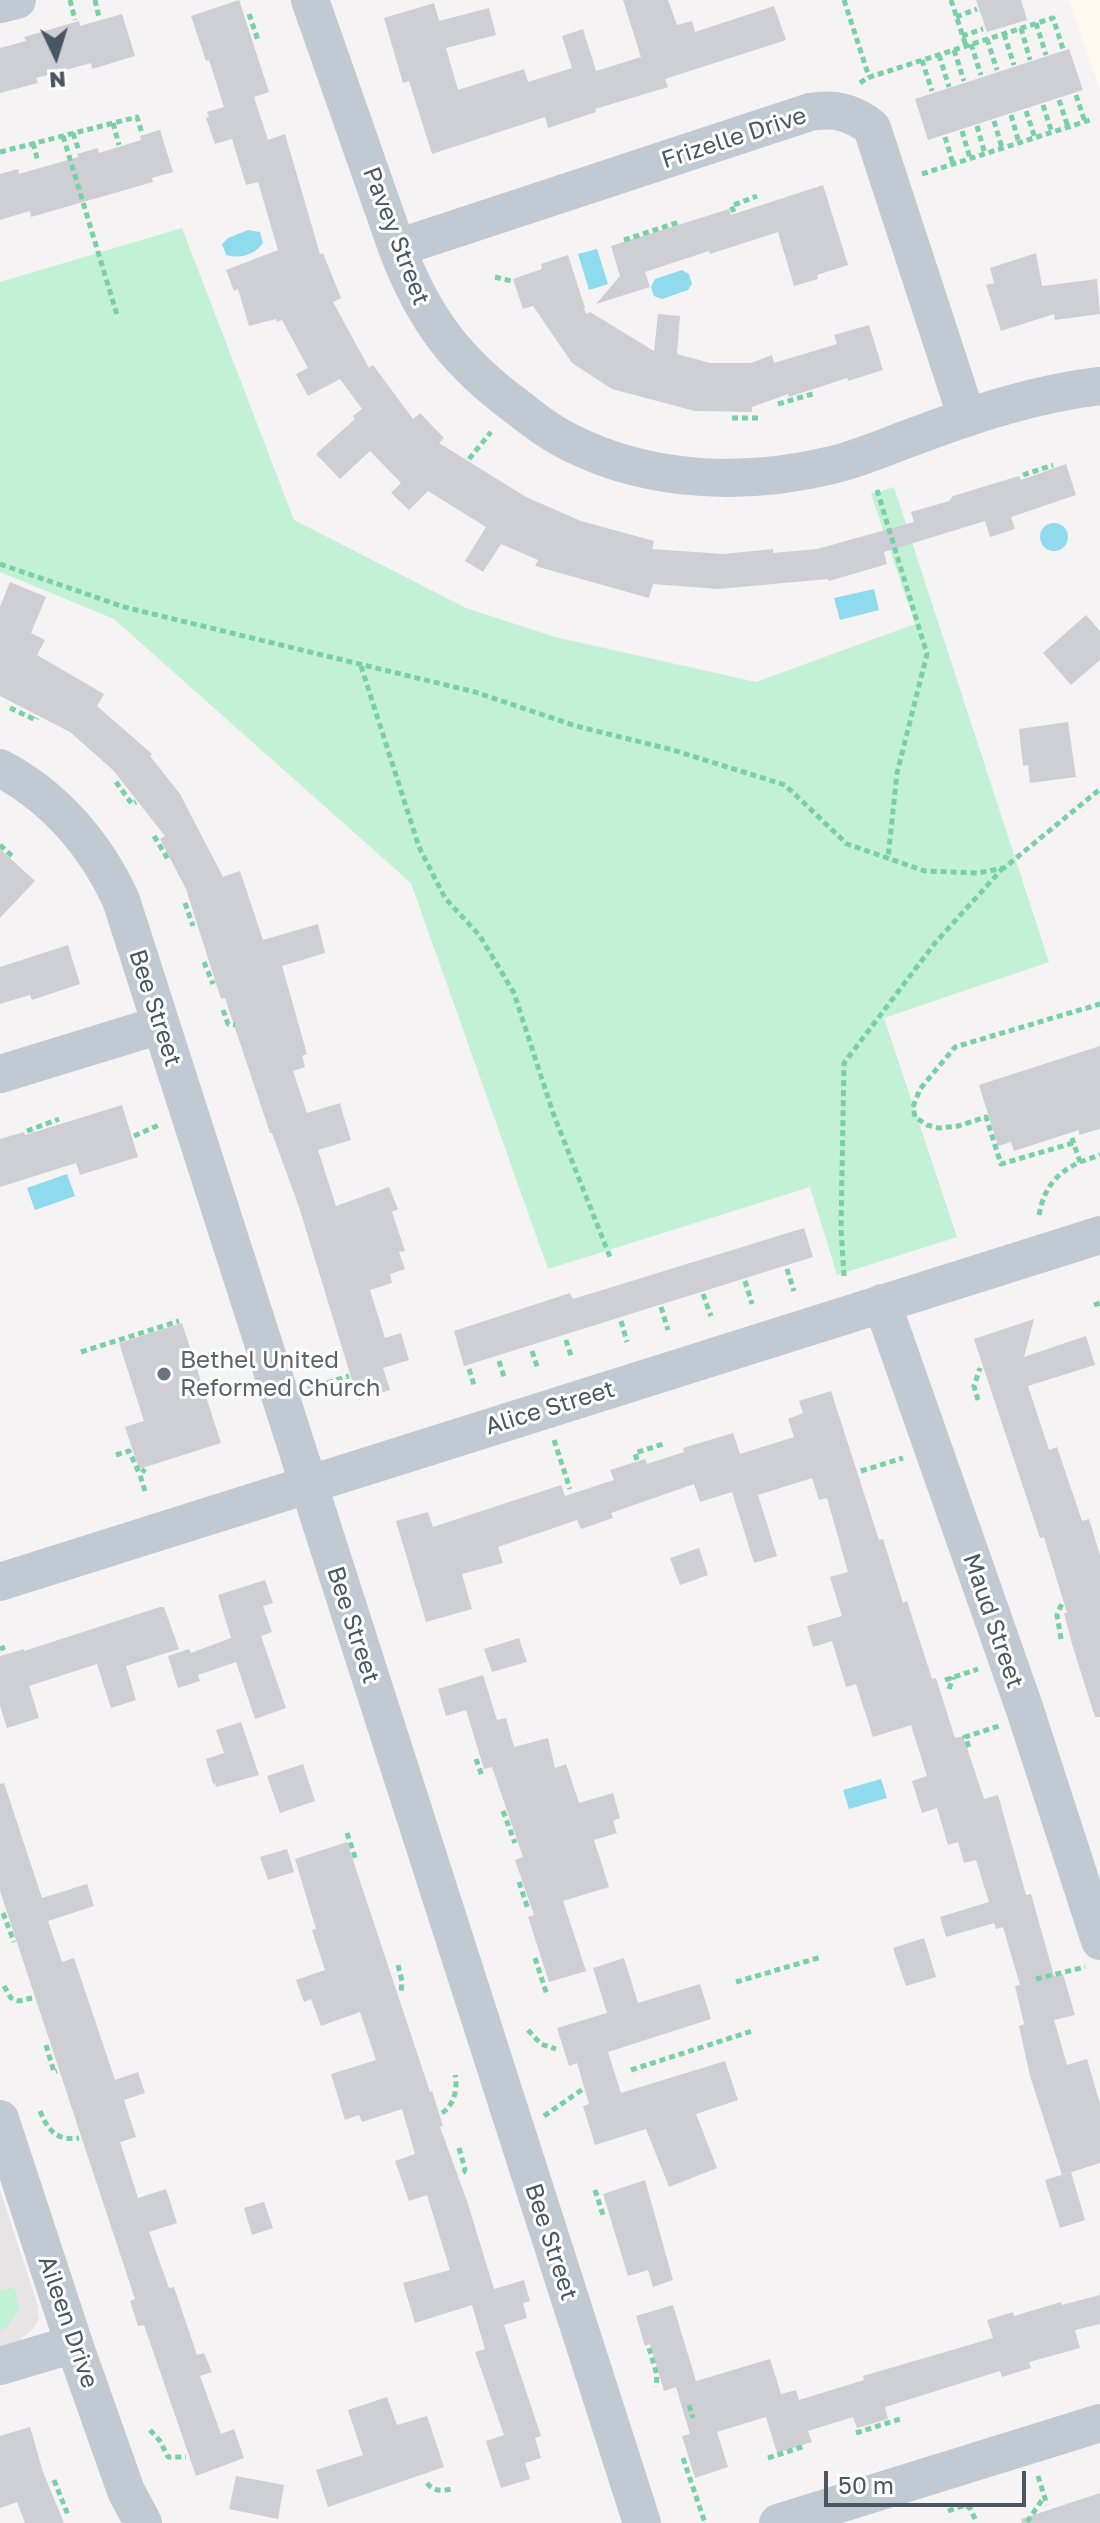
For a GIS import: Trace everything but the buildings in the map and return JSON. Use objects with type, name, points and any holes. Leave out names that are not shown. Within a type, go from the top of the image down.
[{"type":"street","points":[[0,4],[17,0]]},
{"type":"street","name":"Pavey Street","points":[[310,0],[409,283],[428,316],[467,367],[551,433],[595,454],[658,471],[709,479],[769,477],[837,464],[1013,403],[1100,386]]},
{"type":"street","name":"Frizelle Drive","points":[[397,248],[810,112],[826,109],[859,117],[872,128],[967,418]]},
{"type":"street","name":"Bee Street","points":[[0,768],[19,778],[59,810],[81,834],[112,880],[121,900],[642,2523]]},
{"type":"street","points":[[0,1074],[160,1025]]},
{"type":"street","name":"Alice Street","points":[[0,1582],[1100,1235]]},
{"type":"street","name":"Maud Street","points":[[882,1303],[1024,1707],[1095,1932]]},
{"type":"street","name":"Aileen Drive","points":[[0,2119],[126,2491],[143,2523]]},
{"type":"street","points":[[0,2366],[74,2344]]},
{"type":"street","points":[[778,2523],[1100,2423]]},
{"type":"path","points":[[70,0],[75,20]]},
{"type":"path","points":[[95,0],[99,17]]},
{"type":"path","points":[[845,0],[869,77]]},
{"type":"path","points":[[951,0],[962,36],[981,75]]},
{"type":"path","points":[[956,17],[977,9]]},
{"type":"path","points":[[249,14],[258,40]]},
{"type":"path","points":[[860,83],[869,77],[1053,18],[1063,49]]},
{"type":"path","points":[[1036,23],[1046,55]]},
{"type":"path","points":[[1021,28],[1030,60]]},
{"type":"path","points":[[962,36],[983,29]]},
{"type":"path","points":[[1004,34],[1014,65]]},
{"type":"path","points":[[987,39],[997,70]]},
{"type":"path","points":[[954,50],[964,81]]},
{"type":"path","points":[[939,55],[949,87]]},
{"type":"path","points":[[922,60],[932,91]]},
{"type":"path","points":[[922,174],[1088,121],[1076,95]]},
{"type":"path","points":[[1059,100],[1068,127]]},
{"type":"path","points":[[1043,105],[1052,133]]},
{"type":"path","points":[[1026,111],[1035,138]]},
{"type":"path","points":[[1011,115],[1019,143]]},
{"type":"path","points":[[0,152],[137,117],[142,133]]},
{"type":"path","points":[[994,121],[1002,148]]},
{"type":"path","points":[[113,123],[119,145]]},
{"type":"path","points":[[977,126],[985,154]]},
{"type":"path","points":[[962,131],[970,158]]},
{"type":"path","points":[[73,133],[79,151]]},
{"type":"path","points":[[63,136],[117,315]]},
{"type":"path","points":[[945,137],[953,164]]},
{"type":"path","points":[[33,143],[38,162]]},
{"type":"path","points":[[734,212],[731,206],[757,196]]},
{"type":"path","points":[[624,240],[679,222]]},
{"type":"path","points":[[495,277],[511,281]]},
{"type":"path","points":[[778,404],[816,393]]},
{"type":"path","points":[[732,418],[759,418]]},
{"type":"path","points":[[469,459],[491,432]]},
{"type":"path","points":[[1023,475],[1053,465]]},
{"type":"path","points":[[877,490],[927,654],[897,773],[888,858]]},
{"type":"path","points":[[0,564],[124,607],[475,692],[576,726],[673,750],[785,785],[847,844],[925,871],[978,873],[1004,868]]},
{"type":"path","points":[[361,666],[419,847],[445,898],[480,936],[514,993],[553,1113],[610,1257]]},
{"type":"path","points":[[10,708],[37,718]]},
{"type":"path","points":[[116,782],[132,804],[136,802]]},
{"type":"path","points":[[844,1276],[841,1228],[844,1063],[935,943],[1004,868],[1100,789]]},
{"type":"path","points":[[154,836],[169,861]]},
{"type":"path","points":[[0,845],[13,857]]},
{"type":"path","points":[[185,903],[193,926]]},
{"type":"path","points":[[204,962],[213,984]]},
{"type":"path","points":[[1080,1162],[1072,1140],[1001,1164],[986,1117],[939,1128],[915,1117],[913,1107],[920,1089],[955,1047],[1100,1004]]},
{"type":"path","points":[[223,1010],[228,1024],[235,1025]]},
{"type":"path","points":[[27,1131],[59,1119]]},
{"type":"path","points":[[134,1136],[159,1125]]},
{"type":"path","points":[[1039,1215],[1046,1191],[1054,1178],[1064,1169],[1100,1155]]},
{"type":"path","points":[[787,1269],[794,1291]]},
{"type":"path","points":[[745,1281],[752,1304]]},
{"type":"path","points":[[703,1294],[711,1316]]},
{"type":"path","points":[[661,1307],[668,1330]]},
{"type":"path","points":[[81,1352],[179,1321]]},
{"type":"path","points":[[621,1321],[627,1342]]},
{"type":"path","points":[[566,1340],[572,1359]]},
{"type":"path","points":[[532,1351],[538,1369]]},
{"type":"path","points":[[499,1361],[505,1380]]},
{"type":"path","points":[[978,1400],[974,1386],[980,1368]]},
{"type":"path","points":[[469,1369],[475,1388]]},
{"type":"path","points":[[281,1397],[349,1376]]},
{"type":"path","points":[[551,1430],[570,1489]]},
{"type":"path","points":[[637,1460],[635,1453],[663,1444]]},
{"type":"path","points":[[116,1455],[129,1451],[136,1471],[143,1472],[145,1491]]},
{"type":"path","points":[[861,1471],[912,1456]]},
{"type":"path","points":[[1061,1639],[1057,1615],[1062,1603]]},
{"type":"path","points":[[945,1680],[981,1668]]},
{"type":"path","points":[[949,1689],[953,1677]]},
{"type":"path","points":[[969,1747],[965,1737],[1000,1726]]},
{"type":"path","points":[[476,1759],[482,1776]]},
{"type":"path","points":[[503,1811],[515,1843]]},
{"type":"path","points":[[347,1833],[356,1860]]},
{"type":"path","points":[[519,1882],[528,1909]]},
{"type":"path","points":[[3,1913],[14,1942]]},
{"type":"path","points":[[1036,1979],[1095,1932]]},
{"type":"path","points":[[736,1982],[821,1957]]},
{"type":"path","points":[[535,1958],[547,1995]]},
{"type":"path","points":[[398,1965],[401,1993]]},
{"type":"path","points":[[4,1986],[11,1998],[19,2001],[32,1998]]},
{"type":"path","points":[[528,2030],[541,2044],[556,2049]]},
{"type":"path","points":[[631,2070],[752,2031]]},
{"type":"path","points":[[46,2045],[54,2072],[57,2071]]},
{"type":"path","points":[[442,2113],[452,2104],[457,2085],[455,2075]]},
{"type":"path","points":[[515,2130],[536,2123],[583,2089]]},
{"type":"path","points":[[40,2111],[51,2132],[65,2139],[79,2138]]},
{"type":"path","points":[[459,2148],[465,2169],[460,2174]]},
{"type":"path","points":[[595,2190],[603,2215]]},
{"type":"path","points":[[649,2348],[657,2375],[656,2387]]},
{"type":"path","points":[[689,2405],[693,2418]]},
{"type":"path","points":[[856,2433],[900,2419]]},
{"type":"path","points":[[150,2430],[168,2457],[186,2457]]},
{"type":"path","points":[[768,2458],[805,2446]]},
{"type":"path","points":[[683,2458],[705,2523]]},
{"type":"path","points":[[1037,2474],[1047,2505]]},
{"type":"path","points":[[54,2480],[68,2515]]},
{"type":"path","points":[[427,2483],[435,2490],[452,2489]]},
{"type":"path","points":[[1027,2522],[1044,2496]]},
{"type":"path","points":[[948,2511],[965,2505],[975,2519]]},
{"type":"shaded area","points":[[1069,0],[1100,0],[1100,90]]},
{"type":"shaded area","points":[[0,2190],[38,2306],[39,2319],[32,2330],[20,2339],[21,2343],[0,2349]]},
{"type":"green space","points":[[182,228],[294,520],[466,608],[555,637],[756,682],[915,624],[871,494],[894,487],[1049,962],[884,1018],[957,1237],[837,1275],[810,1187],[548,1269],[411,883],[114,619],[0,572],[0,282]]},
{"type":"green space","points":[[14,2287],[20,2307],[7,2328],[0,2330],[0,2291]]},
{"type":"water","points":[[248,230],[260,232],[263,243],[246,255],[226,255],[222,244],[228,238]]},
{"type":"water","points":[[597,249],[608,284],[589,290],[578,254]]},
{"type":"water","points":[[682,270],[689,274],[692,284],[688,290],[662,299],[654,296],[651,287],[655,279]]},
{"type":"water","points":[[1054,523],[1064,527],[1068,537],[1064,547],[1054,551],[1044,547],[1040,537],[1044,527]]},
{"type":"water","points":[[874,589],[879,610],[840,620],[834,598]]},
{"type":"water","points":[[67,1174],[75,1196],[35,1210],[27,1188]]},
{"type":"water","points":[[881,1779],[887,1798],[849,1809],[843,1790]]},
{"type":"place","name":"Bethel United Reformed Church","points":[[164,1374]]}]
